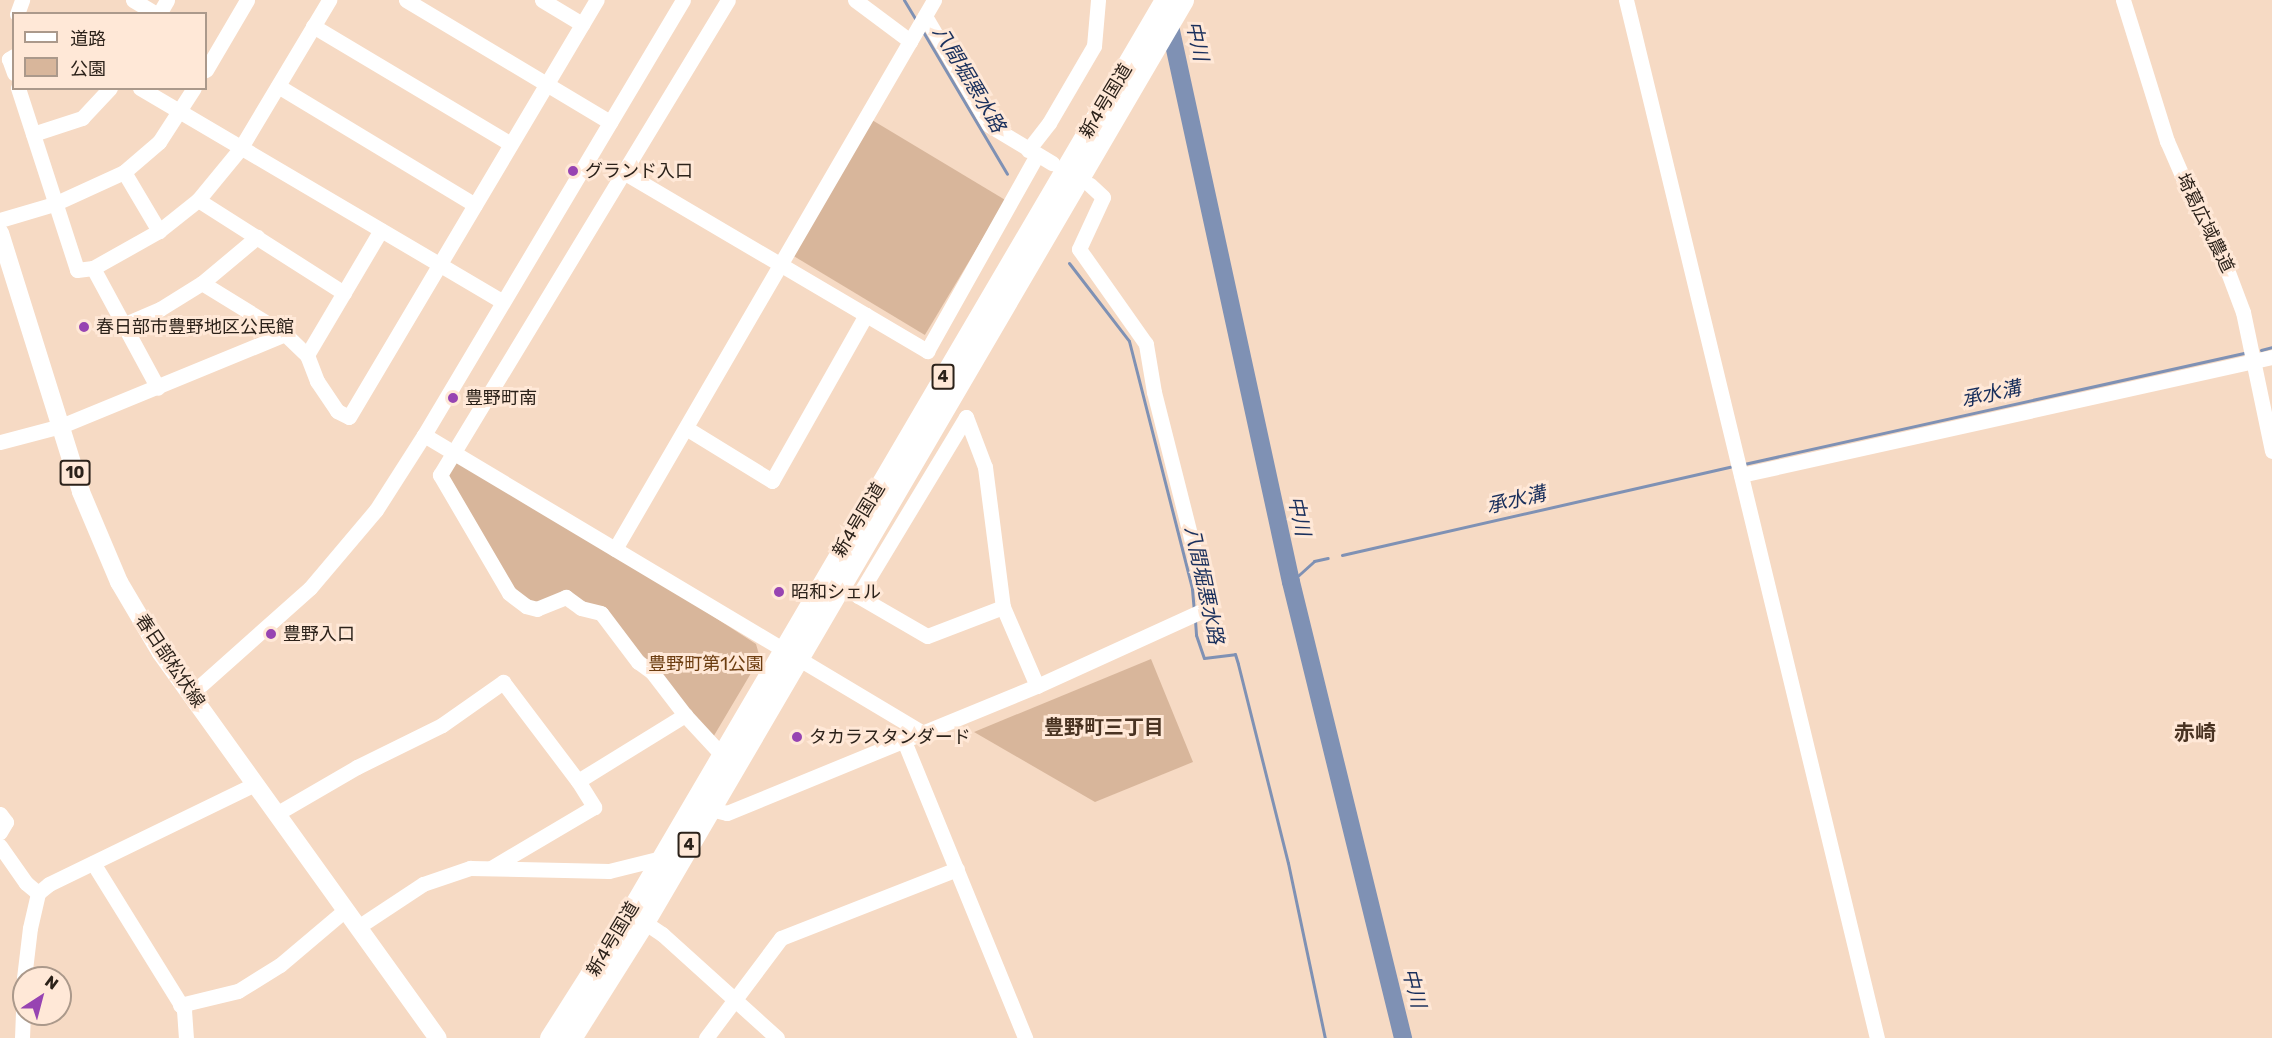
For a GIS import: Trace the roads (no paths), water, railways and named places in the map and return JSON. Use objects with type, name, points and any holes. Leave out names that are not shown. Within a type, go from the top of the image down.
[{"type":"highway","name":"新4号国道","points":[[572,1038],[710,809],[791,654],[1165,0]]},
{"type":"highway","name":"新4号国道","points":[[550,1038],[661,858],[721,754],[791,654],[1107,131],[1183,0]]},
{"type":"main road","name":"春日部松伏線","points":[[0,233],[81,492],[110,564],[161,653],[438,1038]]},
{"type":"street","points":[[133,0],[154,12]]},
{"type":"street","points":[[207,68],[247,0]]},
{"type":"street","points":[[19,90],[77,270],[93,268],[159,231],[198,200],[240,149],[329,0]]},
{"type":"street","points":[[406,0],[610,122]]},
{"type":"street","points":[[542,0],[582,24]]},
{"type":"street","points":[[202,283],[285,334],[308,355],[317,381],[337,411],[349,417],[597,0]]},
{"type":"street","points":[[191,694],[284,614],[332,565],[376,510],[424,435],[683,0]]},
{"type":"street","points":[[721,754],[685,715],[652,672],[638,662],[601,613],[581,608],[566,597],[537,609],[526,606],[509,593],[441,481],[440,475],[728,0]]},
{"type":"street","points":[[855,0],[918,27],[989,125],[1052,163]]},
{"type":"street","points":[[615,549],[934,0]]},
{"type":"street","points":[[625,173],[927,351],[1032,152],[1094,45],[1098,0]]},
{"type":"street","points":[[1626,0],[1877,1038]]},
{"type":"street","name":"埼葛広域農道","points":[[2123,0],[2167,141],[2188,189],[2214,235],[2227,265],[2255,361],[2272,451]]},
{"type":"street","points":[[313,26],[511,144]]},
{"type":"street","points":[[278,86],[475,205]]},
{"type":"street","points":[[33,134],[81,118],[108,90]]},
{"type":"street","points":[[143,90],[503,302]]},
{"type":"street","points":[[0,220],[54,204],[124,172],[159,142],[193,90]]},
{"type":"street","points":[[124,172],[159,231]]},
{"type":"street","points":[[710,809],[727,813],[1037,686],[1206,609],[1197,559],[1160,418],[1146,344],[1079,249],[1103,197],[1090,185]]},
{"type":"street","points":[[198,200],[344,293]]},
{"type":"street","points":[[308,355],[381,230]]},
{"type":"street","points":[[123,325],[160,309],[202,283],[257,237]]},
{"type":"street","points":[[93,268],[158,388]]},
{"type":"street","points":[[686,428],[772,481],[866,315]]},
{"type":"street","points":[[0,442],[61,426],[285,334]]},
{"type":"street","points":[[1741,475],[2272,357]]},
{"type":"street","points":[[1003,607],[927,636],[858,596],[966,417],[984,467],[1003,607],[1037,686]]},
{"type":"street","points":[[424,435],[923,733]]},
{"type":"street","points":[[276,814],[357,767],[442,725],[503,682],[594,807],[491,868]]},
{"type":"street","points":[[578,782],[685,715]]},
{"type":"street","points":[[904,741],[1025,1038]]},
{"type":"street","points":[[25,966],[38,893],[49,884],[255,784]]},
{"type":"street","points":[[0,814],[6,822],[0,832]]},
{"type":"street","points":[[0,846],[26,883],[38,893]]},
{"type":"street","points":[[358,927],[423,884],[470,868],[609,871],[661,858]]},
{"type":"street","points":[[93,863],[184,1010],[186,1038]]},
{"type":"street","points":[[706,1038],[781,938],[957,869]]},
{"type":"street","points":[[180,1005],[238,991],[280,965],[345,910]]},
{"type":"street","points":[[644,922],[662,934],[777,1038]]},
{"type":"waterway","name":"八間堀悪水路","points":[[904,0],[917,22]]},
{"type":"waterway","name":"中川","points":[[1168,17],[1291,582],[1403,1038]]},
{"type":"waterway","name":"八間堀悪水路","points":[[922,30],[1007,174]]},
{"type":"waterway","name":"八間堀悪水路","points":[[1069,263],[1129,341],[1192,589],[1194,610]]},
{"type":"waterway","name":"承水溝","points":[[2261,350],[2272,347]]},
{"type":"waterway","name":"承水溝","points":[[1744,464],[2244,353]]},
{"type":"waterway","name":"承水溝","points":[[1342,555],[1730,467]]},
{"type":"waterway","name":"承水溝","points":[[1291,582],[1314,561],[1328,558]]},
{"type":"waterway","name":"八間堀悪水路","points":[[1195,620],[1196,635],[1204,658],[1235,654],[1288,863],[1325,1038]]},
{"type":"place","name":"グランド入口","points":[[573,171]]},
{"type":"place","name":"春日部市豊野地区公民館","points":[[84,327]]},
{"type":"place","name":"豊野町南","points":[[453,398]]},
{"type":"place","name":"昭和シェル","points":[[779,592]]},
{"type":"place","name":"豊野入口","points":[[271,634]]},
{"type":"place","name":"タカラスタンダード","points":[[797,737]]},
{"type":"district","name":"豊野町三丁目","points":[[1104,727]]},
{"type":"district","name":"赤崎","points":[[2195,733]]},
{"type":"park label","name":"豊野町第1公園","points":[[706,664]]}]
